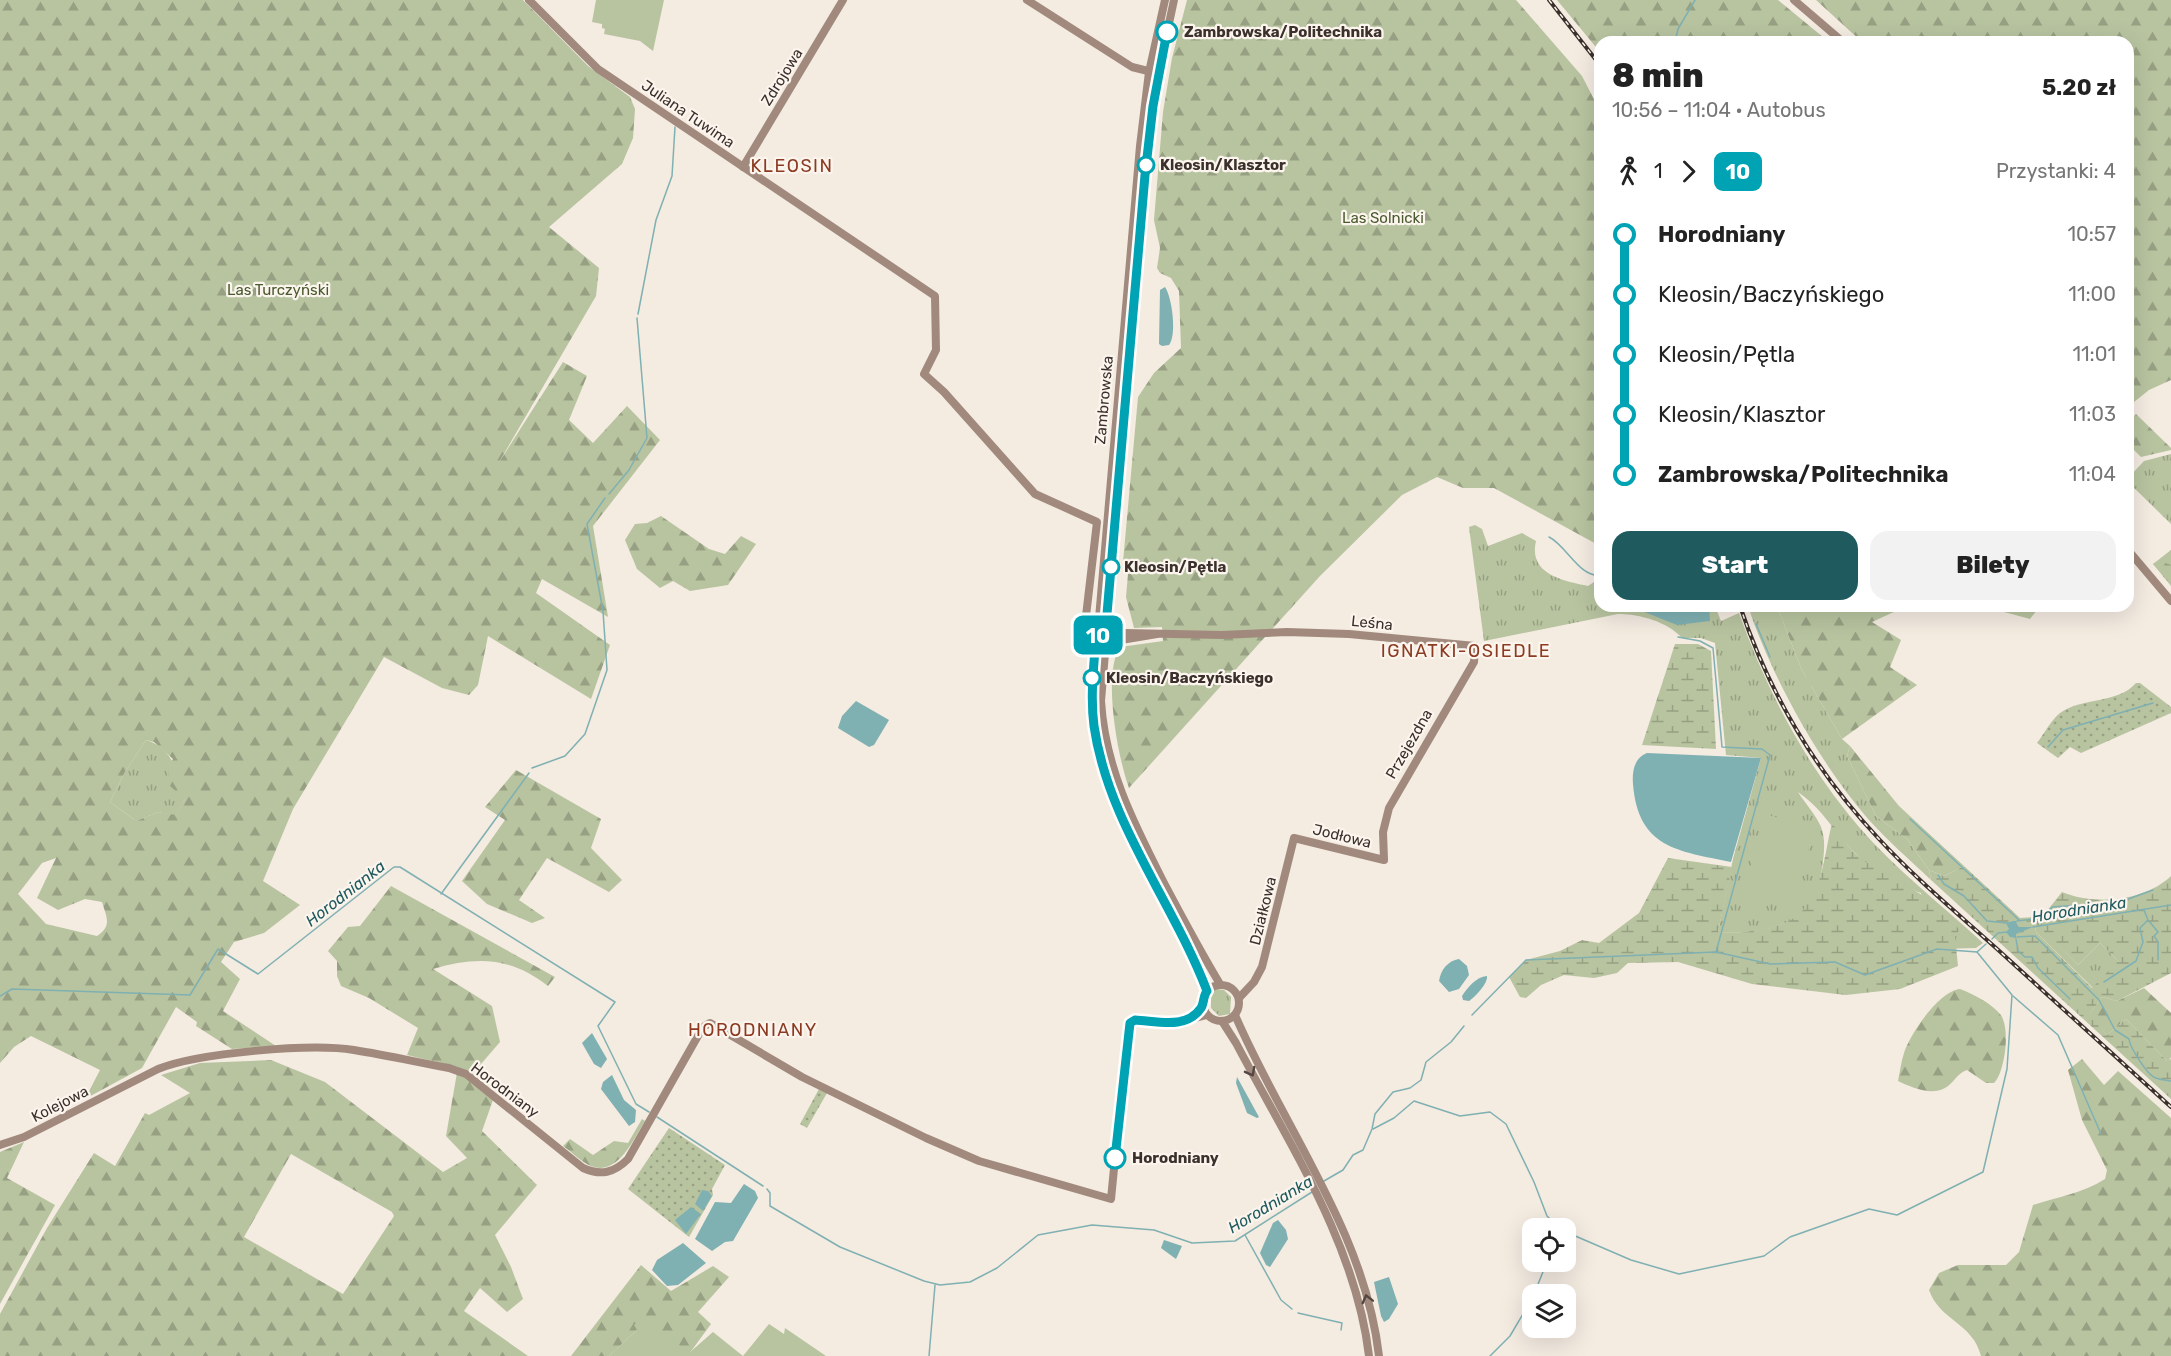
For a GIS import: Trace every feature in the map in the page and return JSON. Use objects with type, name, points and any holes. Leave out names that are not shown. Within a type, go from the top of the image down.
[{"type":"street","name":"Juliana Tuwima","points":[[529,0],[597,69],[935,296],[936,350],[924,374],[944,392],[1042,500],[1097,522],[1084,633]]},
{"type":"street","name":"Zdrojowa","points":[[743,167],[843,0]]},
{"type":"street","points":[[1027,0],[1132,67],[1149,72],[1159,72]]},
{"type":"street","name":"Zambrowska","points":[[1118,797],[1101,716],[1101,636],[1140,146],[1149,72],[1165,0]]},
{"type":"street","name":"Zambrowska","points":[[1101,636],[1145,175],[1159,72],[1174,0]]},
{"type":"street","points":[[1794,0],[1836,36]]},
{"type":"street","points":[[2134,557],[2171,601]]},
{"type":"street","name":"Leśna","points":[[1084,633],[1101,636],[1116,633],[1349,634],[1475,646]]},
{"type":"street","name":"Przejezdna","points":[[1384,860],[1383,832],[1389,808],[1474,662],[1475,646]]},
{"type":"street","points":[[1118,797],[1195,943],[1220,984],[1234,990],[1239,998],[1239,1007],[1235,1015],[1222,1022]]},
{"type":"street","points":[[1118,797],[1207,991],[1203,1007],[1207,1016]]},
{"type":"street","name":"Jodłowa","points":[[1294,838],[1384,860]]},
{"type":"street","name":"Działkowa","points":[[1239,998],[1262,967],[1294,838]]},
{"type":"street","points":[[1207,991],[1220,984]]},
{"type":"street","points":[[1234,990],[1250,986]]},
{"type":"street","points":[[1185,1021],[1203,1007]]},
{"type":"street","points":[[1235,1015],[1346,1238],[1364,1287],[1378,1356]]},
{"type":"street","points":[[1185,1021],[1207,1016],[1222,1022],[1236,1043],[1319,1202],[1351,1275],[1364,1322],[1369,1356]]},
{"type":"street","name":"Horodniany","points":[[130,1083],[168,1064],[202,1057],[309,1048],[354,1050],[466,1074],[583,1168],[600,1173],[611,1172],[628,1159],[703,1027],[712,1024],[802,1077],[979,1161],[1111,1199],[1128,1026],[1135,1020],[1176,1023],[1185,1021]]},
{"type":"street","name":"Kolejowa","points":[[0,1145],[24,1137],[130,1083]]},
{"type":"green space","name":"Las Turczyński","points":[[0,0],[523,0],[588,66],[630,97],[635,109],[633,138],[622,164],[549,227],[599,268],[596,296],[498,464],[563,362],[587,376],[569,420],[593,443],[627,406],[660,440],[593,526],[608,617],[542,579],[536,593],[610,645],[591,699],[488,636],[478,685],[469,695],[442,688],[384,657],[293,809],[263,881],[300,905],[264,933],[234,942],[221,962],[240,979],[223,1011],[276,1046],[232,1049],[196,1026],[197,1022],[176,1007],[142,1068],[85,1099],[100,1070],[31,1036],[14,1047],[0,1063]],"holes":[[[146,740],[154,742],[173,759],[168,767],[170,786],[185,799],[176,815],[158,812],[136,821],[110,802],[125,772]],[[56,858],[37,898],[58,910],[85,899],[102,902],[107,921],[105,929],[97,936],[46,924],[18,894],[42,863]]]},
{"type":"green space","points":[[596,0],[664,0],[653,51],[640,41],[604,34],[605,29],[602,28],[602,24],[592,22]]},
{"type":"green space","name":"Las Solnicki","points":[[1187,0],[1516,0],[1582,76],[1594,99],[1594,543],[1494,488],[1463,488],[1437,477],[1402,495],[1320,576],[1129,788],[1120,757],[1114,716],[1112,676],[1115,660],[1120,647],[1163,641],[1162,627],[1134,628],[1126,597],[1128,574],[1123,562],[1138,397],[1154,373],[1181,348],[1179,291],[1171,278],[1160,273],[1157,268],[1160,248],[1154,220],[1163,112],[1172,58]]},
{"type":"green space","points":[[1557,0],[1778,0],[1822,36],[1594,36],[1594,45]]},
{"type":"green space","points":[[1816,0],[2171,0],[2171,380],[2149,390],[2134,402],[2134,36],[1855,36]]},
{"type":"green space","points":[[2136,414],[2171,450],[2141,457],[2134,450],[2134,416]]},
{"type":"green space","points":[[2171,454],[2171,524],[2134,488],[2134,472],[2144,461]]},
{"type":"green space","points":[[661,516],[709,549],[725,554],[741,536],[756,544],[728,585],[690,591],[673,581],[660,588],[637,569],[625,540],[635,524],[647,523]]},
{"type":"green space","points":[[1475,525],[1482,529],[1488,546],[1522,533],[1536,541],[1537,561],[1550,574],[1568,582],[1588,586],[1594,582],[1594,612],[1717,612],[1721,621],[1739,613],[1762,670],[1789,726],[1839,803],[1888,858],[1983,943],[1976,948],[1937,949],[1921,893],[1886,877],[1862,860],[1816,807],[1798,792],[1819,823],[1824,837],[1819,882],[1808,905],[1792,920],[1769,929],[1732,933],[1718,932],[1733,859],[1761,758],[1726,755],[1715,643],[1701,638],[1682,638],[1676,632],[1653,620],[1618,614],[1484,641],[1469,527]]},
{"type":"green space","points":[[2171,550],[2171,586],[2153,564]]},
{"type":"green space","points":[[2165,563],[2171,565],[2171,584],[2158,569]]},
{"type":"green space","points":[[1750,612],[1779,612],[1801,668],[1842,739],[1850,746],[1847,756],[1876,816],[1907,839],[1929,870],[1931,880],[1869,820],[1833,773],[1783,690]]},
{"type":"green space","points":[[1779,612],[1894,612],[1872,622],[1901,640],[1890,667],[1917,685],[1842,739],[1801,668]]},
{"type":"green space","points":[[2004,612],[2035,612],[2030,619]]},
{"type":"green space","points":[[1675,644],[1698,644],[1711,651],[1716,749],[1642,745]]},
{"type":"green space","points":[[2136,683],[2140,683],[2171,707],[2171,713],[2081,753],[2070,747],[2058,758],[2037,743],[2060,713],[2079,705],[2110,698],[2128,690]]},
{"type":"green space","points":[[146,740],[163,749],[177,772],[185,799],[176,816],[158,812],[136,821],[110,802],[125,772]]},
{"type":"green space","points":[[1850,746],[1899,806],[1964,866],[1944,876],[1929,870],[1907,839],[1876,816],[1847,756]]},
{"type":"green space","points":[[516,770],[601,819],[591,848],[622,880],[609,892],[547,858],[519,900],[545,918],[532,923],[487,904],[462,881],[505,820],[485,807]]},
{"type":"green space","points":[[1764,814],[1814,827],[1793,909],[1743,897]]},
{"type":"green space","points":[[1832,823],[1847,845],[1858,856],[1928,899],[1952,919],[1959,930],[1955,937],[1958,966],[1900,989],[1846,995],[1752,984],[1678,962],[1628,963],[1617,973],[1594,978],[1564,975],[1541,985],[1526,998],[1520,997],[1509,977],[1526,960],[1560,951],[1582,940],[1599,943],[1639,913],[1668,858],[1732,867],[1718,932],[1744,932],[1780,925],[1795,917],[1807,906],[1815,892]]},
{"type":"green space","points":[[1964,866],[2020,918],[2034,917],[2036,932],[2092,988],[2118,961],[2100,943],[2078,965],[2044,932],[2043,916],[2062,892],[2089,899],[2119,899],[2148,891],[2171,876],[2171,973],[2117,1001],[2102,997],[2089,1015],[2107,1035],[2126,1019],[2167,1061],[2171,1059],[2171,1099],[1931,880],[1929,870],[1944,876]]},
{"type":"green space","points":[[391,886],[555,977],[548,986],[521,969],[507,964],[479,961],[433,969],[492,1006],[500,1042],[468,1079],[493,1100],[482,1131],[537,1185],[495,1235],[511,1267],[523,1299],[507,1312],[480,1288],[464,1311],[528,1356],[0,1356],[0,1314],[47,1228],[94,1153],[115,1166],[145,1113],[149,1115],[190,1093],[161,1075],[200,1063],[271,1060],[325,1082],[443,1172],[467,1158],[446,1136],[458,1067],[407,1055],[418,1028],[369,998],[341,986],[337,976],[337,961],[328,951],[348,927],[360,926]],"holes":[[[291,1154],[392,1212],[394,1216],[343,1294],[244,1237]]]},
{"type":"green space","points":[[2043,916],[2045,932],[2078,965],[2100,943],[2119,962],[2093,988],[2036,932],[2034,917]]},
{"type":"green space","points":[[2144,988],[2171,1013],[2171,1057],[2168,1062],[2126,1019],[2107,1035],[2088,1016],[2102,997],[2117,1001]]},
{"type":"green space","points":[[1960,989],[1987,1003],[2000,1014],[2003,1020],[2006,1039],[2004,1060],[1994,1083],[1986,1083],[1967,1070],[1945,1088],[1933,1091],[1921,1090],[1898,1081],[1904,1053],[1912,1035],[1943,997]]},
{"type":"green space","points":[[1211,990],[1224,990],[1231,997],[1230,1014],[1219,1016],[1211,1008]]},
{"type":"green space","points":[[2082,1059],[2104,1085],[2118,1071],[2171,1118],[2171,1356],[1981,1356],[1971,1336],[1941,1309],[1929,1290],[1939,1273],[1958,1265],[2006,1265],[2019,1252],[2033,1205],[2079,1191],[2105,1179],[2107,1170],[2082,1120],[2068,1070]]},
{"type":"green space","points":[[819,1089],[827,1093],[807,1128],[800,1124]]},
{"type":"green space","points":[[642,1119],[645,1121],[630,1146],[617,1161],[609,1166],[601,1168],[591,1166],[563,1146],[570,1139],[593,1155],[614,1141],[628,1143]]},
{"type":"green space","points":[[669,1128],[725,1165],[712,1189],[713,1195],[689,1237],[628,1189]]},
{"type":"green space","points":[[24,1142],[7,1178],[55,1205],[0,1304],[0,1152]]},
{"type":"green space","points":[[641,1265],[671,1291],[713,1266],[729,1277],[698,1312],[711,1324],[689,1354],[637,1330],[609,1356],[571,1356]]},
{"type":"green space","points":[[644,1316],[689,1353],[713,1332],[743,1356],[609,1356],[637,1330],[634,1325]]},
{"type":"green space","points":[[769,1324],[784,1334],[785,1328],[826,1356],[743,1356]]},
{"type":"water","points":[[1165,287],[1171,307],[1173,333],[1169,345],[1162,346],[1159,344],[1160,290]]},
{"type":"water","points":[[1644,612],[1709,612],[1710,621],[1677,625]]},
{"type":"water","points":[[856,701],[889,720],[874,745],[869,747],[838,728],[842,716]]},
{"type":"water","points":[[1647,753],[1761,758],[1731,862],[1678,849],[1652,834],[1643,822],[1636,805],[1633,784],[1635,766],[1639,758]]},
{"type":"water","points":[[2016,921],[2018,927],[2033,927],[2016,934],[2016,938],[2010,937],[2006,932],[2009,929],[2006,923]]},
{"type":"water","points":[[1459,959],[1467,966],[1469,975],[1459,989],[1449,992],[1439,981],[1440,977],[1448,964]]},
{"type":"water","points":[[1487,976],[1484,986],[1475,996],[1469,1001],[1463,1000],[1462,996],[1473,983]]},
{"type":"water","points":[[592,1033],[607,1059],[601,1068],[594,1064],[582,1043]]},
{"type":"water","points":[[612,1075],[624,1100],[636,1110],[635,1122],[629,1126],[601,1089],[603,1082]]},
{"type":"water","points":[[1237,1077],[1259,1117],[1247,1113],[1236,1083]]},
{"type":"water","points":[[744,1184],[755,1191],[758,1198],[733,1241],[725,1242],[712,1251],[695,1239],[715,1202],[731,1203]]},
{"type":"water","points":[[702,1190],[708,1191],[712,1196],[703,1211],[695,1204]]},
{"type":"water","points":[[691,1207],[701,1214],[686,1234],[675,1220]]},
{"type":"water","points":[[1278,1220],[1286,1230],[1288,1239],[1270,1267],[1266,1265],[1260,1253],[1273,1223]]},
{"type":"water","points":[[1164,1240],[1182,1246],[1176,1259],[1161,1248]]},
{"type":"water","points":[[683,1243],[706,1263],[678,1285],[667,1286],[652,1270],[657,1260]]},
{"type":"water","points":[[1389,1277],[1398,1304],[1389,1319],[1384,1322],[1374,1282]]},
{"type":"waterway","points":[[1676,36],[1695,0]]},
{"type":"waterway","points":[[638,314],[656,220],[672,176],[675,127]]},
{"type":"waterway","points":[[609,494],[629,470],[647,438],[637,318]]},
{"type":"waterway","points":[[532,768],[565,756],[585,734],[607,670],[603,611],[587,524],[605,498]]},
{"type":"waterway","points":[[1549,537],[1580,566],[1594,575]]},
{"type":"waterway","points":[[1756,624],[1770,657]]},
{"type":"waterway","points":[[1678,637],[1700,641],[1713,648],[1722,747],[1762,749],[1770,755],[1716,952]]},
{"type":"waterway","points":[[2048,747],[2063,730],[2153,703]]},
{"type":"waterway","points":[[441,894],[529,773]]},
{"type":"waterway","points":[[1910,819],[2019,920]]},
{"type":"waterway","name":"Horodnianka","points":[[0,996],[12,989],[190,995],[218,949],[258,974],[394,867],[400,867],[615,1002],[598,1026],[636,1104],[649,1112]]},
{"type":"waterway","points":[[1938,875],[1944,884],[1964,896],[1987,921],[2007,923]]},
{"type":"waterway","points":[[2043,918],[2052,907],[2120,902],[2153,890]]},
{"type":"waterway","name":"Horodnianka","points":[[2033,927],[2171,905]]},
{"type":"waterway","points":[[2104,982],[2136,961],[2143,942],[2140,928],[2148,920],[2144,910]]},
{"type":"waterway","points":[[2017,921],[2034,919]]},
{"type":"waterway","points":[[2149,921],[2158,932],[2154,936],[2158,942],[2158,960]]},
{"type":"waterway","name":"Horodnianka","points":[[1992,939],[1998,933],[2007,932]]},
{"type":"waterway","points":[[2017,937],[2035,936],[2099,1000],[2115,1030],[2129,1039],[2144,1067],[2156,1078],[2171,1081]]},
{"type":"waterway","points":[[2016,939],[2018,951],[2025,957],[2032,957],[2038,968],[2070,999]]},
{"type":"waterway","name":"Horodnianka","points":[[1472,1015],[1526,960],[1716,952],[1770,964],[1835,962],[1865,975],[1937,949],[1977,952],[1986,944]]},
{"type":"waterway","points":[[1576,1236],[1631,1260],[1679,1274],[1764,1256],[1790,1237],[1869,1209],[1897,1215],[1983,1172],[2007,1069],[2012,995],[1977,952]]},
{"type":"waterway","points":[[2013,996],[2058,1035],[2101,1134]]},
{"type":"waterway","name":"Horodnianka","points":[[1324,1181],[1343,1170],[1353,1155],[1363,1150],[1372,1129],[1375,1114],[1393,1092],[1410,1088],[1421,1080],[1426,1062],[1451,1042],[1464,1026]]},
{"type":"waterway","points":[[1373,1129],[1394,1118],[1414,1101],[1460,1116],[1490,1112],[1506,1124],[1549,1218]]},
{"type":"waterway","name":"Horodnianka","points":[[657,1117],[763,1186]]},
{"type":"waterway","name":"Horodnianka","points":[[767,1189],[770,1193],[770,1206],[840,1247],[924,1281],[940,1285],[970,1282],[997,1268],[1038,1235],[1092,1225],[1154,1230],[1192,1243],[1235,1241],[1312,1192]]},
{"type":"waterway","points":[[1245,1235],[1281,1300],[1292,1309]]},
{"type":"waterway","points":[[1538,1284],[1543,1272]]},
{"type":"waterway","points":[[929,1356],[935,1285]]},
{"type":"waterway","points":[[1298,1313],[1342,1323],[1341,1330]]},
{"type":"waterway","points":[[1490,1356],[1510,1336],[1522,1316]]},
{"type":"railway","points":[[1549,0],[1594,57]]},
{"type":"railway","points":[[1742,612],[1765,670],[1780,700],[1815,759],[1856,813],[1921,881],[2171,1107]]},
{"type":"bus line","name":"10","points":[[1115,1158],[1128,1026],[1135,1020],[1160,1023],[1185,1021],[1203,1007],[1202,1001],[1207,991],[1194,959],[1152,880],[1116,801],[1097,741],[1092,699],[1096,635],[1105,637],[1145,175],[1156,84],[1167,32]]},
{"type":"place","name":"Zambrowska/Politechnika","points":[[1167,32]]},
{"type":"place","name":"Kleosin/Klasztor","points":[[1146,165]]},
{"type":"place","name":"Kleosin/Pętla","points":[[1111,567]]},
{"type":"place","name":"Kleosin/Baczyńskiego","points":[[1092,678]]},
{"type":"place","name":"Horodniany","points":[[1115,1158]]},
{"type":"district","name":"KLEOSIN","points":[[792,166]]},
{"type":"district","name":"IGNATKI-OSIEDLE","points":[[1466,651]]},
{"type":"district","name":"HORODNIANY","points":[[753,1030]]}]
